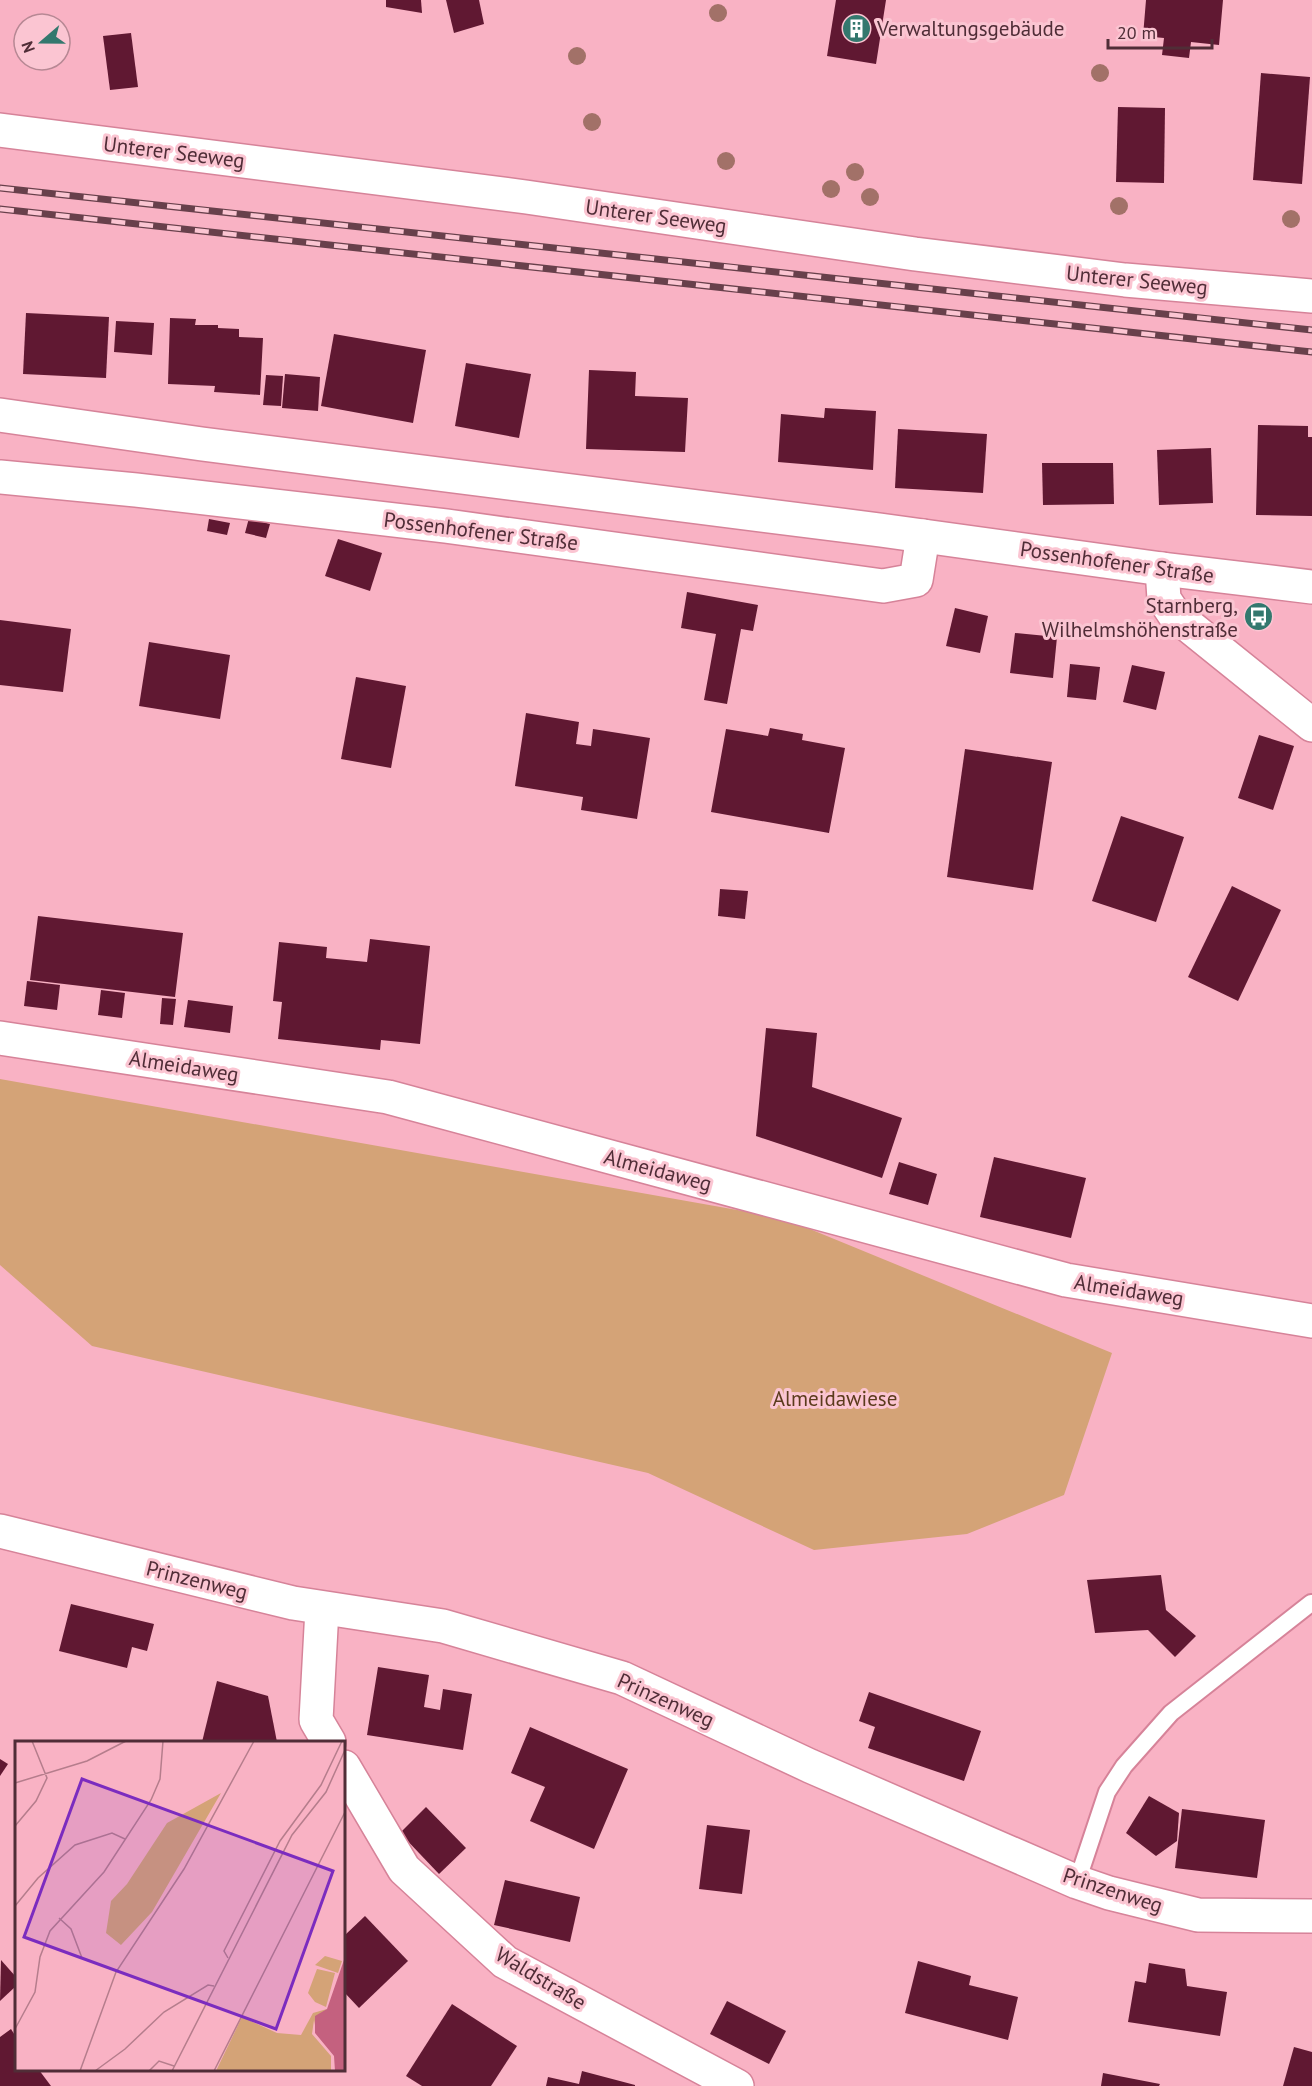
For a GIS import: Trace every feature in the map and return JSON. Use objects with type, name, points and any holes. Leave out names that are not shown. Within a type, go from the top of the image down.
[{"type":"street","name":"Unterer Seeweg","points":[[0,130],[537,198],[938,257],[1125,280],[1312,296]]},
{"type":"street","name":"Possenhofener Straße","points":[[0,415],[202,444],[1312,587]]},
{"type":"street","name":"Possenhofener Straße","points":[[0,477],[136,490],[446,526],[883,586],[916,580],[923,536]]},
{"type":"street","points":[[1162,569],[1164,599],[1174,614],[1312,725]]},
{"type":"street","name":"Almeidaweg","points":[[0,1038],[388,1097],[1066,1280],[1312,1321]]},
{"type":"street","name":"Prinzenweg","points":[[0,1531],[321,1609],[443,1626],[622,1678],[810,1766],[1077,1882],[1109,1893],[1198,1916],[1312,1916]]},
{"type":"street","points":[[321,1609],[316,1720],[328,1741]]},
{"type":"street","name":"Waldstraße","points":[[345,1769],[404,1869],[505,1962],[737,2086]]},
{"type":"lane","points":[[1077,1882],[1107,1792],[1124,1766],[1171,1713],[1311,1603]]},
{"type":"green space","name":"Almeidawiese","points":[[0,1079],[783,1218],[1112,1353],[1064,1495],[967,1534],[814,1550],[648,1473],[92,1346],[0,1265]]},
{"type":"building","points":[[386,0],[421,0],[422,13],[386,7]]},
{"type":"building","points":[[446,0],[479,0],[484,24],[454,33]]},
{"type":"building","name":"Verwaltungsgebäude","points":[[836,0],[886,0],[876,64],[827,56]]},
{"type":"building","points":[[1146,0],[1223,0],[1219,45],[1191,42],[1189,58],[1162,55],[1164,38],[1143,36]]},
{"type":"building","points":[[131,33],[138,87],[110,90],[103,36]]},
{"type":"building","points":[[1261,73],[1310,77],[1302,184],[1253,180]]},
{"type":"building","points":[[1118,107],[1165,108],[1164,183],[1116,182]]},
{"type":"building","points":[[26,313],[109,317],[106,378],[23,374]]},
{"type":"building","points":[[170,318],[196,319],[195,325],[218,325],[218,328],[239,329],[239,337],[263,338],[260,395],[214,392],[215,386],[168,384]]},
{"type":"building","points":[[116,321],[154,323],[152,355],[114,352]]},
{"type":"building","points":[[334,334],[426,350],[413,423],[321,406]]},
{"type":"building","points":[[466,363],[531,374],[519,438],[455,426]]},
{"type":"building","points":[[589,370],[636,372],[635,396],[688,398],[685,452],[586,449]]},
{"type":"building","points":[[285,374],[320,377],[318,411],[282,408]]},
{"type":"building","points":[[266,375],[283,376],[281,406],[263,405]]},
{"type":"building","points":[[825,408],[876,411],[873,470],[778,462],[781,414],[824,418]]},
{"type":"building","points":[[1258,425],[1308,426],[1308,437],[1312,437],[1312,516],[1256,515]]},
{"type":"building","points":[[898,429],[987,434],[983,493],[895,488]]},
{"type":"building","points":[[1211,448],[1213,503],[1159,505],[1157,450]]},
{"type":"building","points":[[1042,463],[1113,463],[1114,504],[1043,505]]},
{"type":"building","points":[[249,518],[270,524],[266,538],[245,533]]},
{"type":"building","points":[[209,519],[230,523],[227,535],[207,531]]},
{"type":"building","points":[[338,539],[382,553],[370,591],[325,576]]},
{"type":"building","points":[[687,592],[758,605],[753,631],[741,629],[727,704],[704,700],[716,634],[681,628]]},
{"type":"building","points":[[955,608],[988,616],[980,653],[946,646]]},
{"type":"building","points":[[0,620],[71,629],[63,692],[0,685]]},
{"type":"building","points":[[1015,633],[1057,637],[1053,678],[1010,673]]},
{"type":"building","points":[[149,642],[230,655],[220,719],[139,706]]},
{"type":"building","points":[[1070,664],[1100,667],[1096,700],[1067,697]]},
{"type":"building","points":[[1132,665],[1165,672],[1156,710],[1123,702]]},
{"type":"building","points":[[356,677],[406,686],[391,768],[341,759]]},
{"type":"building","points":[[526,713],[579,722],[576,744],[591,746],[593,729],[650,738],[637,819],[581,810],[583,797],[515,786]]},
{"type":"building","points":[[770,728],[803,734],[802,740],[845,748],[829,833],[711,812],[726,729],[768,736]]},
{"type":"building","points":[[1259,735],[1294,746],[1273,810],[1238,798]]},
{"type":"building","points":[[965,749],[1052,762],[1033,890],[947,877]]},
{"type":"building","points":[[1121,816],[1184,837],[1156,922],[1092,901]]},
{"type":"building","points":[[1232,886],[1281,910],[1238,1001],[1188,977]]},
{"type":"building","points":[[720,889],[748,891],[745,919],[718,916]]},
{"type":"building","points":[[38,916],[183,933],[175,997],[30,980]]},
{"type":"building","points":[[370,939],[430,946],[420,1044],[381,1040],[380,1050],[278,1039],[282,1002],[273,1001],[279,942],[327,947],[326,958],[367,962]]},
{"type":"building","points":[[27,981],[60,985],[57,1010],[24,1006]]},
{"type":"building","points":[[101,990],[125,993],[122,1018],[98,1015]]},
{"type":"building","points":[[162,998],[176,999],[173,1025],[160,1024]]},
{"type":"building","points":[[188,1000],[233,1006],[230,1033],[184,1027]]},
{"type":"building","points":[[766,1028],[817,1033],[812,1087],[902,1118],[882,1178],[756,1136]]},
{"type":"building","points":[[994,1157],[1086,1178],[1071,1238],[980,1217]]},
{"type":"building","points":[[899,1162],[937,1174],[928,1205],[889,1194]]},
{"type":"building","points":[[1161,1575],[1166,1610],[1196,1636],[1175,1657],[1148,1630],[1095,1633],[1087,1580]]},
{"type":"building","points":[[71,1604],[154,1624],[147,1651],[132,1647],[127,1668],[59,1651]]},
{"type":"building","points":[[378,1667],[429,1675],[424,1707],[440,1710],[443,1689],[472,1694],[463,1750],[367,1735]]},
{"type":"building","points":[[217,1681],[268,1696],[277,1741],[202,1741]]},
{"type":"building","points":[[869,1692],[981,1731],[964,1781],[868,1748],[875,1727],[859,1721]]},
{"type":"building","points":[[530,1727],[628,1769],[594,1849],[530,1821],[545,1787],[511,1773]]},
{"type":"building","points":[[0,1759],[8,1764],[0,1776]]},
{"type":"building","points":[[1149,1796],[1179,1813],[1177,1841],[1156,1856],[1126,1833]]},
{"type":"building","points":[[426,1807],[466,1848],[439,1874],[400,1833]]},
{"type":"building","points":[[1182,1809],[1265,1820],[1257,1878],[1175,1868]]},
{"type":"building","points":[[707,1825],[750,1830],[742,1894],[699,1889]]},
{"type":"building","points":[[505,1880],[580,1897],[570,1942],[494,1925]]},
{"type":"building","points":[[365,1916],[408,1961],[359,2008],[345,1993],[345,1935]]},
{"type":"building","points":[[1,1960],[15,1976],[15,1987],[0,2001]]},
{"type":"building","points":[[918,1961],[971,1976],[969,1985],[1018,1997],[1008,2040],[905,2013]]},
{"type":"building","points":[[1149,1963],[1185,1969],[1187,1986],[1227,1992],[1220,2036],[1128,2022],[1135,1981],[1146,1983]]},
{"type":"building","points":[[727,2001],[786,2031],[769,2064],[710,2034]]},
{"type":"building","points":[[452,2004],[517,2046],[491,2086],[422,2086],[406,2076]]},
{"type":"building","points":[[11,2029],[15,2035],[15,2071],[40,2071],[51,2086],[0,2086],[0,2037]]},
{"type":"building","points":[[1294,2047],[1312,2052],[1312,2086],[1283,2086]]},
{"type":"building","points":[[582,2071],[635,2086],[546,2086],[548,2077],[579,2084]]},
{"type":"building","points":[[1103,2073],[1160,2084],[1159,2086],[1101,2086]]},
{"type":"railway","points":[[0,188],[1312,330]]},
{"type":"railway","points":[[0,209],[1312,352]]},
{"type":"place","name":"Verwaltungsgebäude","points":[[856,28]]},
{"type":"place","name":"Starnberg, Wilhelmshöhenstraße","points":[[1259,617]]}]
